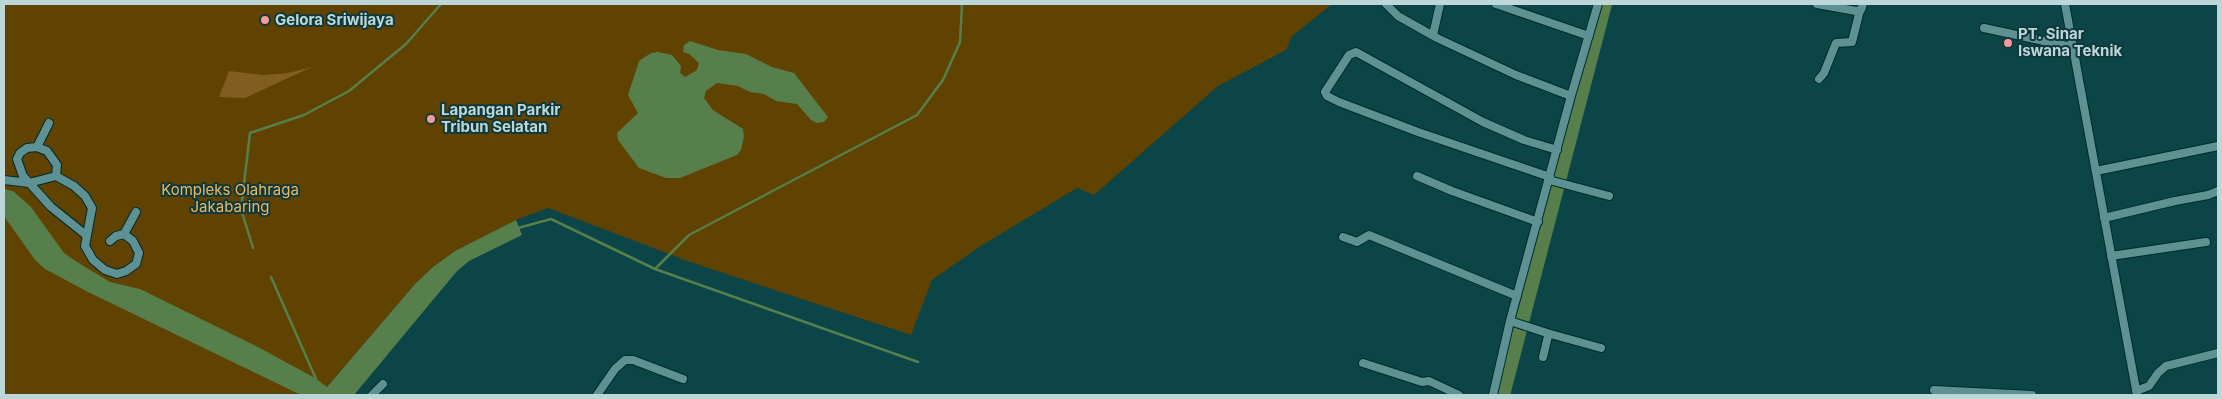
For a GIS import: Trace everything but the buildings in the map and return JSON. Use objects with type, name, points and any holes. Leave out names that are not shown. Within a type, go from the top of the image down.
[{"type":"street","points":[[1386,4],[1398,16],[1433,35],[1545,87],[1570,96]]},
{"type":"street","points":[[1433,35],[1440,4]]},
{"type":"street","points":[[1496,4],[1589,36]]},
{"type":"street","points":[[1493,395],[1510,321],[1550,179],[1570,96],[1598,4]]},
{"type":"street","points":[[1817,4],[1862,7],[1852,42],[1836,43],[1824,73],[1819,79]]},
{"type":"street","points":[[2065,4],[2137,393],[2149,386],[2158,373],[2166,366],[2218,353]]},
{"type":"street","points":[[1984,28],[2072,47]]},
{"type":"street","points":[[1557,150],[1534,144],[1483,122],[1433,96],[1367,56],[1356,52],[1349,55],[1325,92],[1327,96],[1339,102],[1469,151],[1570,186],[1609,196]]},
{"type":"street","points":[[37,147],[50,123]]},
{"type":"street","points":[[2096,171],[2218,146]]},
{"type":"street","points":[[56,176],[57,166],[47,151],[37,147],[27,148],[20,153],[17,159],[23,176],[58,213],[86,235]]},
{"type":"street","points":[[4,180],[29,183],[56,176],[74,186],[86,196],[92,208],[85,246],[93,260],[105,270],[117,274],[126,272],[136,264],[139,253],[133,241],[124,234]]},
{"type":"street","points":[[1417,176],[1538,222]]},
{"type":"street","points":[[2104,218],[2175,201],[2208,196],[2218,191]]},
{"type":"street","points":[[110,241],[116,236],[124,234],[136,212]]},
{"type":"street","points":[[1344,237],[1357,242],[1369,235],[1517,296]]},
{"type":"street","points":[[2111,256],[2206,242]]},
{"type":"street","points":[[1510,321],[1601,348]]},
{"type":"street","points":[[1543,357],[1547,333]]},
{"type":"street","points":[[597,395],[615,369],[625,360],[633,360],[683,380]]},
{"type":"street","points":[[1363,363],[1422,382],[1428,381],[1459,395]]},
{"type":"street","points":[[372,395],[383,384]]},
{"type":"street","points":[[1934,390],[2032,395]]},
{"type":"green space","name":"Kompleks Olahraga Jakabaring","points":[[4,4],[1332,4],[1292,36],[1286,50],[1218,86],[1094,195],[1077,188],[979,247],[932,280],[911,335],[690,262],[548,208],[516,220],[455,251],[433,267],[415,284],[320,395],[4,395]]},
{"type":"shaded area","points":[[690,41],[718,50],[746,54],[772,67],[794,73],[828,117],[824,122],[817,123],[811,120],[797,104],[776,101],[764,94],[750,92],[738,86],[717,83],[706,91],[704,98],[713,110],[743,129],[744,136],[741,150],[737,155],[680,178],[666,178],[639,168],[618,140],[617,133],[638,113],[628,95],[639,61],[651,53],[658,52],[672,55],[681,66],[680,73],[685,77],[697,70],[699,63],[689,54],[683,52],[684,45]]},
{"type":"shaded area","points":[[312,67],[245,98],[219,97],[229,71],[263,75],[288,73]]},
{"type":"shaded area","points":[[4,189],[13,191],[31,207],[64,253],[77,262],[110,282],[140,289],[256,346],[315,378],[327,387],[415,284],[433,267],[455,251],[516,220],[522,235],[469,261],[457,271],[354,395],[301,395],[88,292],[45,269],[35,260],[4,216]]},
{"type":"waterway","points":[[253,248],[241,209],[250,133],[304,115],[349,91],[406,44],[441,4]]},
{"type":"waterway","points":[[655,269],[689,235],[917,115],[943,80],[960,42],[962,4]]},
{"type":"waterway","points":[[1503,395],[1605,4]]},
{"type":"waterway","points":[[518,228],[551,219],[655,269],[918,362]]},
{"type":"waterway","points":[[271,277],[316,379]]},
{"type":"place","name":"Gelora Sriwijaya","points":[[265,20]]},
{"type":"place","name":"PT. Sinar Iswana Teknik","points":[[2008,43]]},
{"type":"place","name":"Lapangan Parkir Tribun Selatan","points":[[431,119]]}]
